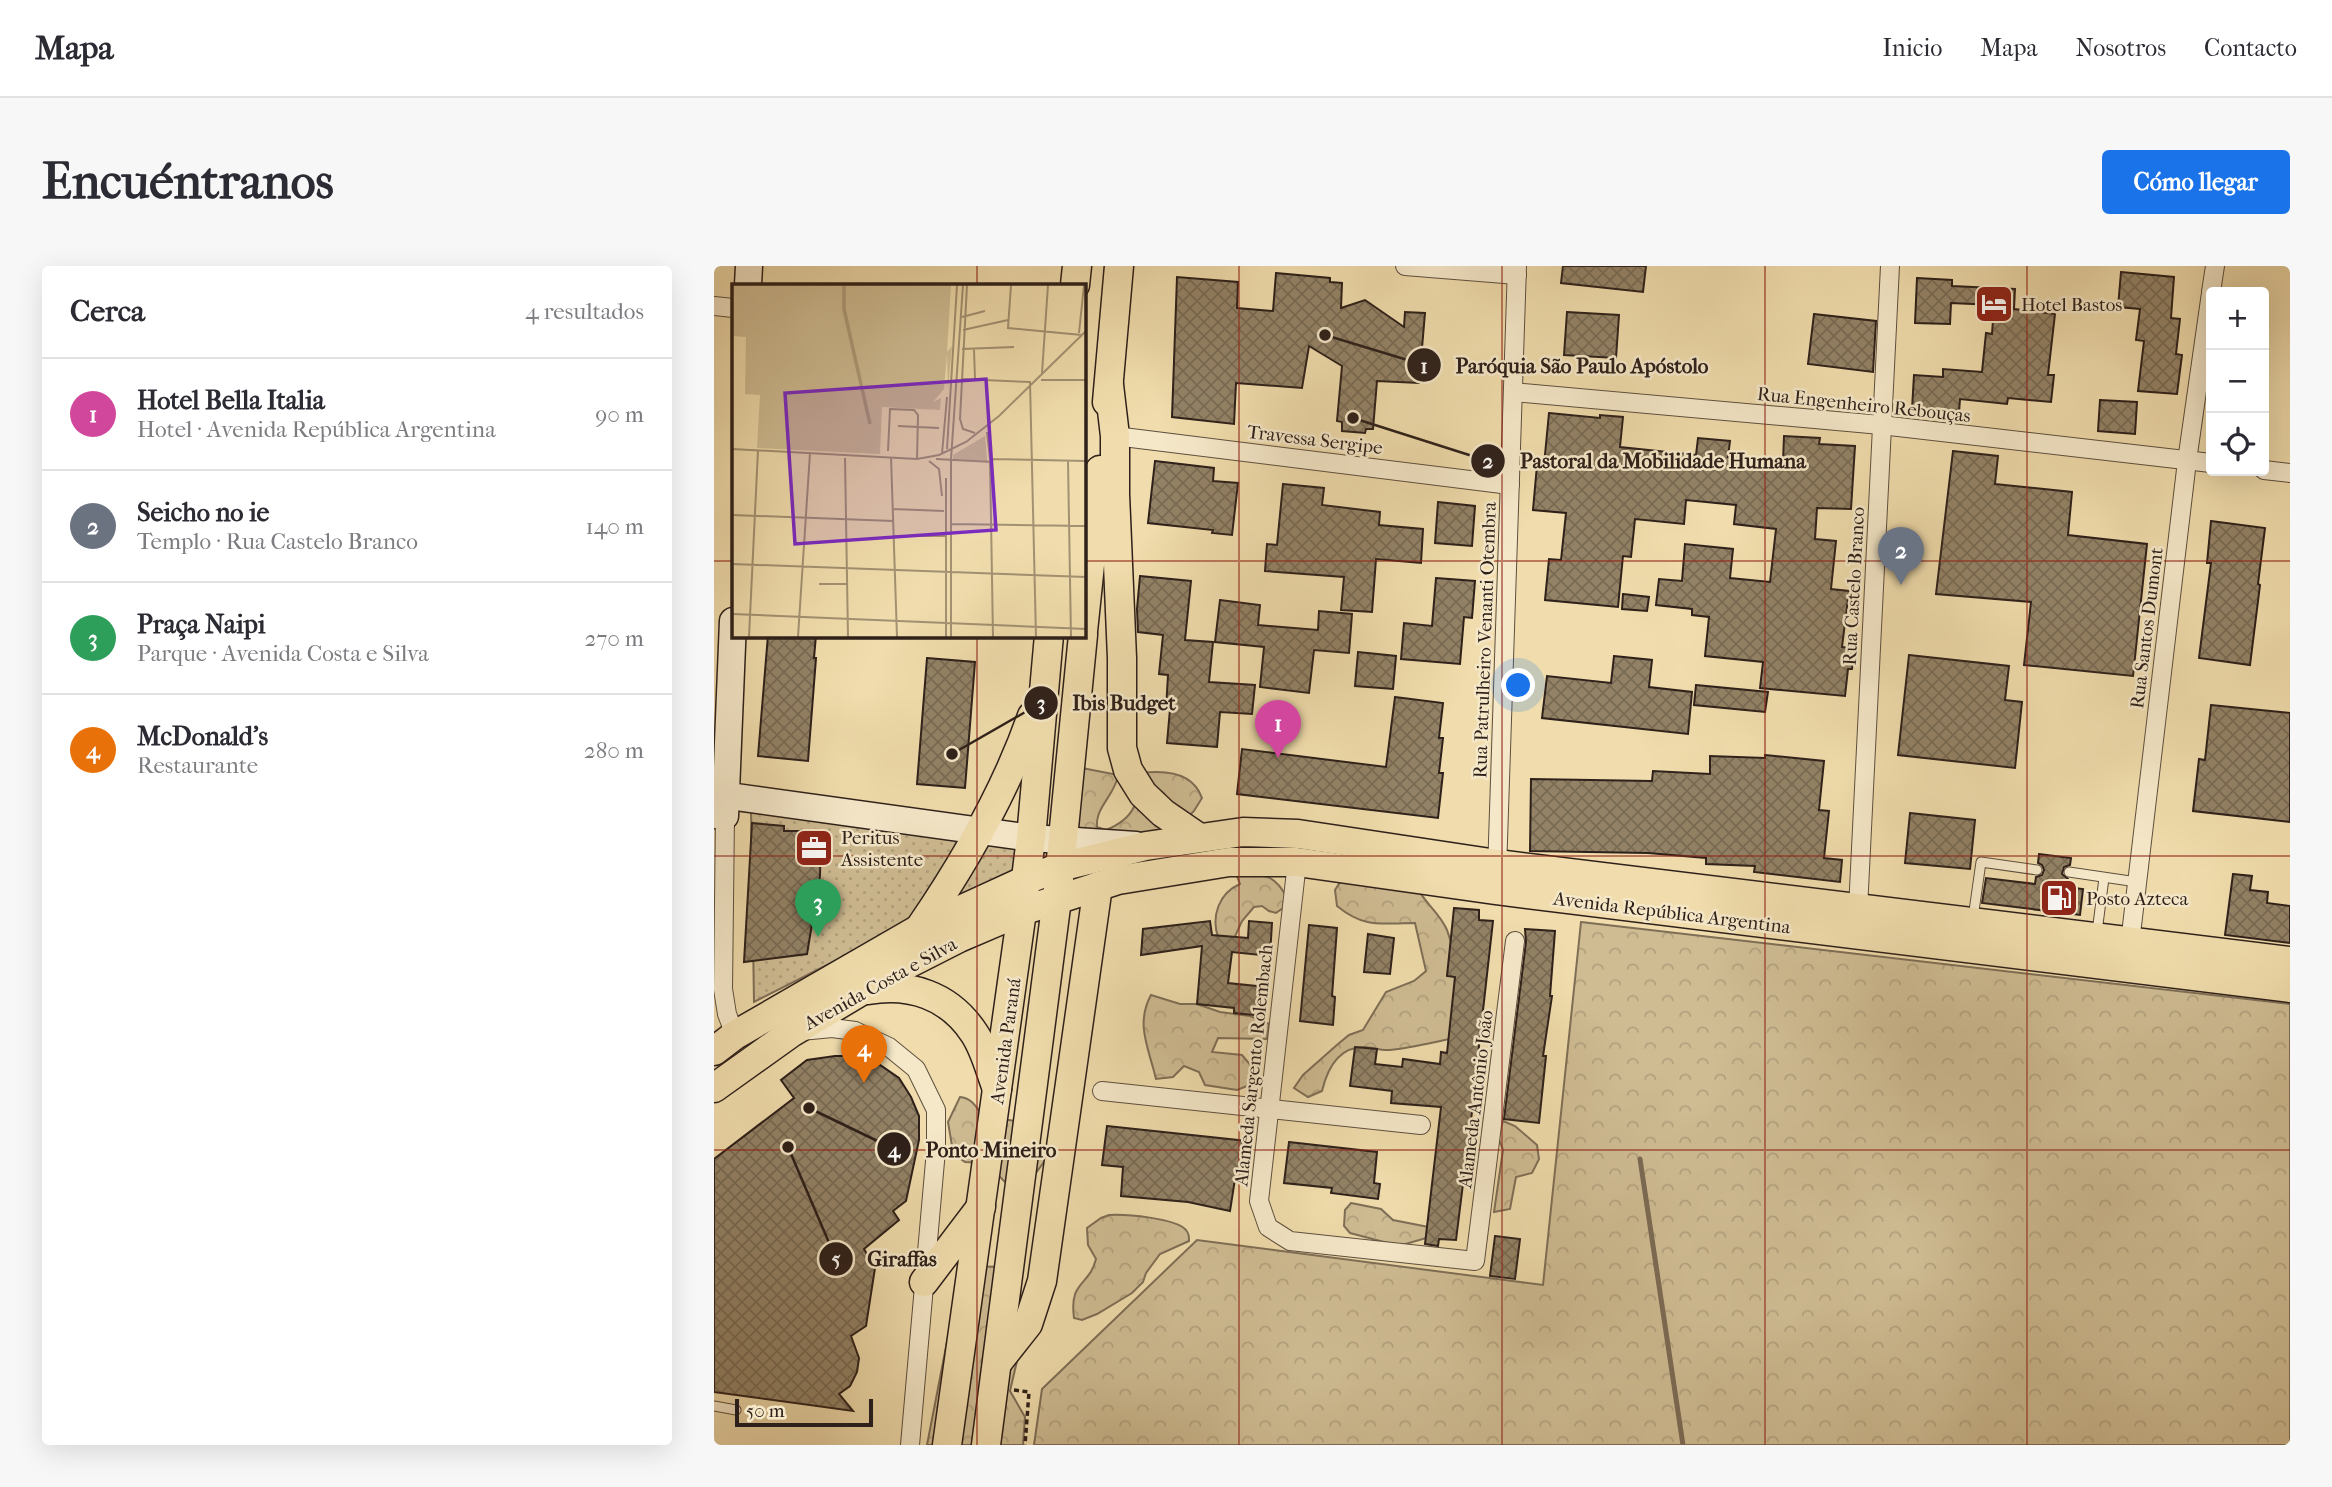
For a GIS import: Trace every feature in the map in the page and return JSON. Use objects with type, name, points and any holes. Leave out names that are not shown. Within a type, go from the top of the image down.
[{"type":"main road","points":[[748,284],[749,266]]},
{"type":"main road","points":[[1075,284],[1077,266]]},
{"type":"main road","name":"Avenida Paraná","points":[[1085,614],[1119,266]]},
{"type":"main road","points":[[1109,385],[1115,436],[1122,748],[1128,770],[1143,794],[1163,813],[1198,837]]},
{"type":"main road","points":[[720,805],[732,635]]},
{"type":"main road","name":"Avenida Paraná","points":[[947,1445],[1026,880],[1049,637]]},
{"type":"main road","name":"Avenida Paraná","points":[[986,1445],[1057,899],[1083,637]]},
{"type":"main road","points":[[919,929],[981,831],[1016,762],[1046,677]]},
{"type":"main road","name":"Avenida República Argentina","points":[[720,805],[1031,838],[1061,853],[1146,846],[1243,832],[1298,834],[1496,877],[2129,955],[2290,988]]},
{"type":"main road","name":"Avenida Costa e Silva","points":[[724,1043],[919,929],[1026,880],[1061,853]]},
{"type":"main road","name":"Avenida República Argentina","points":[[1057,899],[1098,886],[1174,869],[1229,862],[1297,862],[1858,909],[2096,937],[2129,955],[2290,961]]},
{"type":"main road","points":[[996,1374],[1028,1324],[1042,1281],[1098,886]]},
{"type":"main road","name":"Avenida Costa e Silva","points":[[714,1088],[791,1032],[861,990],[959,938],[1057,899]]},
{"type":"main road","points":[[861,990],[887,986],[904,987],[923,992],[950,1006],[974,1032],[998,1092]]},
{"type":"main road","points":[[924,1282],[982,1205]]},
{"type":"street","points":[[1405,266],[1517,271]]},
{"type":"street","name":"Rua Castelo Branco","points":[[1858,909],[1890,266]]},
{"type":"street","name":"Rua Santos Dumont","points":[[2212,287],[2215,266]]},
{"type":"street","name":"Rua Patrulheiro Venanti Otembra","points":[[1496,877],[1517,271]]},
{"type":"street","points":[[714,306],[732,308]]},
{"type":"street","name":"Rua Santos Dumont","points":[[2129,955],[2187,460],[2206,328]]},
{"type":"street","name":"Rua Engenheiro Rebouças","points":[[1513,392],[1881,425],[2206,462]]},
{"type":"street","name":"Travessa Sergipe","points":[[1115,436],[1510,485]]},
{"type":"street","points":[[2269,471],[2290,473]]},
{"type":"street","points":[[720,805],[723,989],[727,1014],[724,1043]]},
{"type":"street","name":"Alameda Sargento Rolembach","points":[[1297,862],[1259,1201],[1268,1227],[1290,1241],[1475,1261]]},
{"type":"street","name":"Alameda Antônio João","points":[[1475,1261],[1516,941]]},
{"type":"street","points":[[791,1032],[832,1028],[855,1031],[889,1047],[916,1069],[936,1110],[936,1150],[910,1445]]},
{"type":"street","points":[[1102,1091],[1421,1125]]},
{"type":"lane","points":[[1973,922],[1981,862],[2037,870]]},
{"type":"lane","points":[[2069,872],[2137,882]]},
{"type":"lane","points":[[2096,937],[2104,878]]},
{"type":"lane","points":[[714,1406],[736,1410]]},
{"type":"path","points":[[996,1374],[1030,1392],[1025,1445]]},
{"type":"green space","points":[[1077,767],[1118,775],[1097,820],[1097,827],[1106,830],[1124,820],[1134,808],[1141,773],[1168,773],[1185,778],[1198,789],[1202,798],[1194,811],[1172,833],[1085,834],[1075,826]]},
{"type":"green space","points":[[751,809],[1016,843],[1013,871],[754,1002]]},
{"type":"green space","points":[[1236,874],[1260,875],[1272,879],[1287,898],[1283,908],[1276,913],[1262,906],[1254,907],[1242,921],[1232,943],[1218,937],[1216,913],[1222,899],[1240,884]]},
{"type":"green space","points":[[1344,876],[1413,880],[1444,923],[1451,942],[1455,970],[1450,1039],[1398,1049],[1364,1047],[1347,1051],[1335,1061],[1322,1091],[1308,1097],[1294,1088],[1303,1075],[1349,1035],[1363,1030],[1386,992],[1414,981],[1426,971],[1415,923],[1374,923],[1356,918],[1337,906],[1335,890]]},
{"type":"green space","points":[[1581,922],[2290,1004],[2290,1445],[1034,1445],[1042,1389],[1197,1240],[1543,1285]]},
{"type":"green space","points":[[1151,995],[1180,1004],[1197,1004],[1220,1012],[1250,1016],[1269,1024],[1267,1039],[1218,1038],[1212,1052],[1242,1055],[1253,1068],[1252,1084],[1237,1090],[1205,1085],[1199,1072],[1184,1066],[1173,1077],[1156,1079],[1144,1026],[1146,1006]]},
{"type":"green space","points":[[960,1097],[971,1101],[983,1116],[1015,1121],[1036,1133],[1046,1159],[1031,1180],[1009,1186],[983,1163],[965,1162],[958,1157],[952,1146],[948,1122]]},
{"type":"green space","points":[[1503,1121],[1515,1126],[1537,1145],[1539,1159],[1532,1173],[1516,1177],[1510,1209],[1494,1212],[1503,1150],[1498,1137]]},
{"type":"green space","points":[[1351,1203],[1381,1209],[1393,1220],[1434,1228],[1433,1236],[1399,1246],[1350,1233],[1344,1226],[1345,1210]]},
{"type":"green space","points":[[1109,1215],[1138,1216],[1172,1222],[1186,1230],[1189,1241],[1160,1254],[1146,1273],[1143,1282],[1132,1293],[1097,1314],[1082,1320],[1074,1318],[1074,1297],[1096,1259],[1088,1245],[1087,1228]]},
{"type":"green space","points":[[972,1266],[1001,1267],[1019,1330],[1017,1361],[1010,1391],[1025,1417],[1023,1445],[927,1445],[956,1295]]},
{"type":"building","points":[[1563,266],[1646,266],[1643,292],[1561,283]]},
{"type":"building","points":[[2121,272],[2174,277],[2171,318],[2180,319],[2176,354],[2182,355],[2177,394],[2138,391],[2144,341],[2136,340],[2140,309],[2118,307]]},
{"type":"building","points":[[1276,273],[1330,278],[1330,282],[1342,283],[1341,308],[1365,300],[1404,327],[1405,312],[1425,313],[1419,383],[1377,381],[1373,429],[1366,429],[1365,433],[1342,431],[1342,422],[1337,421],[1342,366],[1309,346],[1302,388],[1236,383],[1234,424],[1172,417],[1177,277],[1238,282],[1237,308],[1273,311]]},
{"type":"building","points":[[1917,278],[1952,280],[1952,286],[2015,289],[2014,309],[2055,314],[2048,375],[2054,375],[2051,402],[2008,398],[2007,404],[1960,399],[1959,413],[1912,409],[1914,375],[1943,377],[1943,369],[1982,372],[1986,333],[1992,334],[1994,305],[1951,303],[1950,324],[1915,323]]},
{"type":"building","points":[[1567,312],[1619,315],[1616,358],[1564,355]]},
{"type":"building","points":[[1814,314],[1876,321],[1873,372],[1808,364]]},
{"type":"building","points":[[2100,400],[2137,402],[2135,434],[2098,431]]},
{"type":"building","points":[[1549,413],[1600,418],[1600,415],[1623,417],[1620,447],[1696,455],[1698,438],[1730,441],[1728,457],[1783,462],[1784,436],[1820,438],[1819,444],[1855,446],[1851,509],[1817,508],[1815,539],[1836,541],[1831,589],[1849,591],[1842,647],[1854,648],[1845,696],[1760,688],[1763,662],[1705,656],[1709,617],[1692,615],[1692,609],[1656,605],[1659,579],[1682,581],[1685,544],[1733,549],[1730,578],[1770,582],[1776,529],[1734,524],[1736,505],[1686,500],[1684,524],[1635,519],[1631,557],[1623,556],[1618,607],[1545,600],[1549,559],[1561,560],[1566,513],[1533,510],[1537,465],[1544,465]]},
{"type":"building","points":[[1953,451],[1998,456],[1995,484],[2072,492],[2068,535],[2147,544],[2133,676],[2024,665],[2031,602],[1936,594]]},
{"type":"building","points":[[1155,461],[1214,468],[1213,481],[1238,483],[1232,535],[1212,533],[1213,530],[1148,523]]},
{"type":"building","points":[[1283,484],[1324,488],[1322,505],[1380,512],[1379,525],[1423,529],[1421,563],[1376,559],[1372,612],[1341,610],[1344,577],[1265,571],[1267,544],[1277,545]]},
{"type":"building","points":[[1438,502],[1475,506],[1472,546],[1435,543]]},
{"type":"building","points":[[2211,521],[2265,528],[2250,665],[2199,658],[2211,563],[2207,563]]},
{"type":"building","points":[[1140,576],[1191,581],[1185,640],[1213,642],[1209,682],[1255,685],[1252,714],[1220,712],[1217,747],[1167,743],[1170,709],[1166,709],[1168,675],[1159,674],[1163,635],[1138,632]]},
{"type":"building","points":[[1436,578],[1475,581],[1472,618],[1464,617],[1460,664],[1401,659],[1404,623],[1432,626]]},
{"type":"building","points":[[1623,594],[1649,597],[1647,611],[1622,609]]},
{"type":"building","points":[[1220,600],[1260,605],[1258,625],[1318,630],[1319,611],[1352,614],[1349,653],[1314,650],[1309,693],[1260,687],[1264,647],[1215,642]]},
{"type":"building","points":[[768,637],[816,637],[808,761],[758,756]]},
{"type":"building","points":[[1358,652],[1396,656],[1393,689],[1355,686]]},
{"type":"building","points":[[1909,655],[2009,666],[2005,700],[2022,702],[2015,768],[1898,755]]},
{"type":"building","points":[[1614,656],[1652,660],[1649,687],[1692,692],[1688,734],[1542,718],[1547,676],[1611,683]]},
{"type":"building","points":[[927,658],[975,662],[965,788],[917,784]]},
{"type":"building","points":[[1696,685],[1768,692],[1765,712],[1694,705]]},
{"type":"building","points":[[1395,697],[1443,703],[1439,773],[1443,773],[1438,818],[1237,794],[1242,749],[1386,767]]},
{"type":"building","points":[[2211,705],[2290,713],[2290,822],[2193,811],[2199,759],[2205,760]]},
{"type":"building","points":[[1765,755],[1824,761],[1819,810],[1829,811],[1824,858],[1842,860],[1840,882],[1754,872],[1755,866],[1706,864],[1706,858],[1648,853],[1530,851],[1531,779],[1652,781],[1653,771],[1710,774],[1710,756],[1765,758]]},
{"type":"building","points":[[1910,813],[1975,820],[1970,869],[1905,863]]},
{"type":"building","points":[[752,823],[784,826],[784,831],[821,831],[820,876],[807,954],[744,962]]},
{"type":"building","points":[[2039,854],[2071,858],[2070,865],[2064,867],[2062,874],[2068,879],[2067,887],[2083,889],[2080,915],[1982,903],[1986,878],[2035,884],[2036,877],[2042,875],[2044,870],[2038,863]]},
{"type":"building","points":[[2233,874],[2252,876],[2250,890],[2268,892],[2267,903],[2290,906],[2290,943],[2225,935]]},
{"type":"building","points":[[1454,908],[1479,910],[1479,920],[1493,921],[1478,1055],[1478,1083],[1456,1240],[1439,1239],[1438,1246],[1425,1244],[1441,1107],[1391,1103],[1392,1091],[1350,1086],[1355,1047],[1377,1049],[1375,1064],[1402,1067],[1403,1059],[1440,1064],[1441,1052],[1447,1053],[1455,977],[1447,976]]},
{"type":"building","points":[[1210,921],[1212,935],[1248,938],[1249,921],[1272,923],[1270,956],[1232,952],[1228,983],[1266,987],[1264,1016],[1234,1013],[1234,1008],[1197,1004],[1202,946],[1141,955],[1143,929]]},
{"type":"building","points":[[1309,925],[1337,928],[1332,996],[1335,997],[1333,1025],[1300,1021]]},
{"type":"building","points":[[1525,929],[1555,931],[1552,996],[1543,1056],[1546,1056],[1539,1123],[1504,1119],[1526,942]]},
{"type":"building","points":[[1368,934],[1394,938],[1390,974],[1364,972]]},
{"type":"building","points":[[858,1056],[880,1065],[899,1078],[919,1116],[919,1140],[906,1201],[893,1211],[899,1220],[864,1249],[875,1268],[866,1326],[851,1336],[859,1358],[857,1372],[850,1386],[839,1394],[853,1411],[714,1392],[714,1159],[794,1098],[781,1080],[807,1060]]},
{"type":"building","points":[[1107,1126],[1247,1141],[1243,1180],[1235,1179],[1230,1211],[1188,1202],[1121,1196],[1123,1167],[1102,1165]]},
{"type":"building","points":[[1289,1142],[1377,1152],[1374,1183],[1380,1184],[1378,1199],[1331,1193],[1332,1188],[1284,1183]]},
{"type":"building","points":[[1495,1236],[1520,1239],[1515,1279],[1490,1276]]},
{"type":"waterway","points":[[1640,1159],[1683,1445]]},
{"type":"place","name":"Hotel Bastos","points":[[1994,304]]},
{"type":"place","name":"Paróquia São Paulo Apóstolo","points":[[1325,335]]},
{"type":"place","name":"Pastoral da Mobilidade Humana","points":[[1353,418]]},
{"type":"place","name":"Seicho no ie","points":[[1901,585]]},
{"type":"place","name":"Ibis Budget","points":[[952,754]]},
{"type":"place","name":"Hotel Bella Italia","points":[[1278,758]]},
{"type":"place","name":"Peritus Assistente","points":[[814,848]]},
{"type":"place","name":"Posto Azteca","points":[[2059,898]]},
{"type":"place","name":"Praça Naipi","points":[[818,937]]},
{"type":"place","name":"McDonald's","points":[[864,1083]]},
{"type":"place","name":"Ponto Mineiro","points":[[809,1108]]},
{"type":"place","name":"Giraffas","points":[[788,1147]]}]
